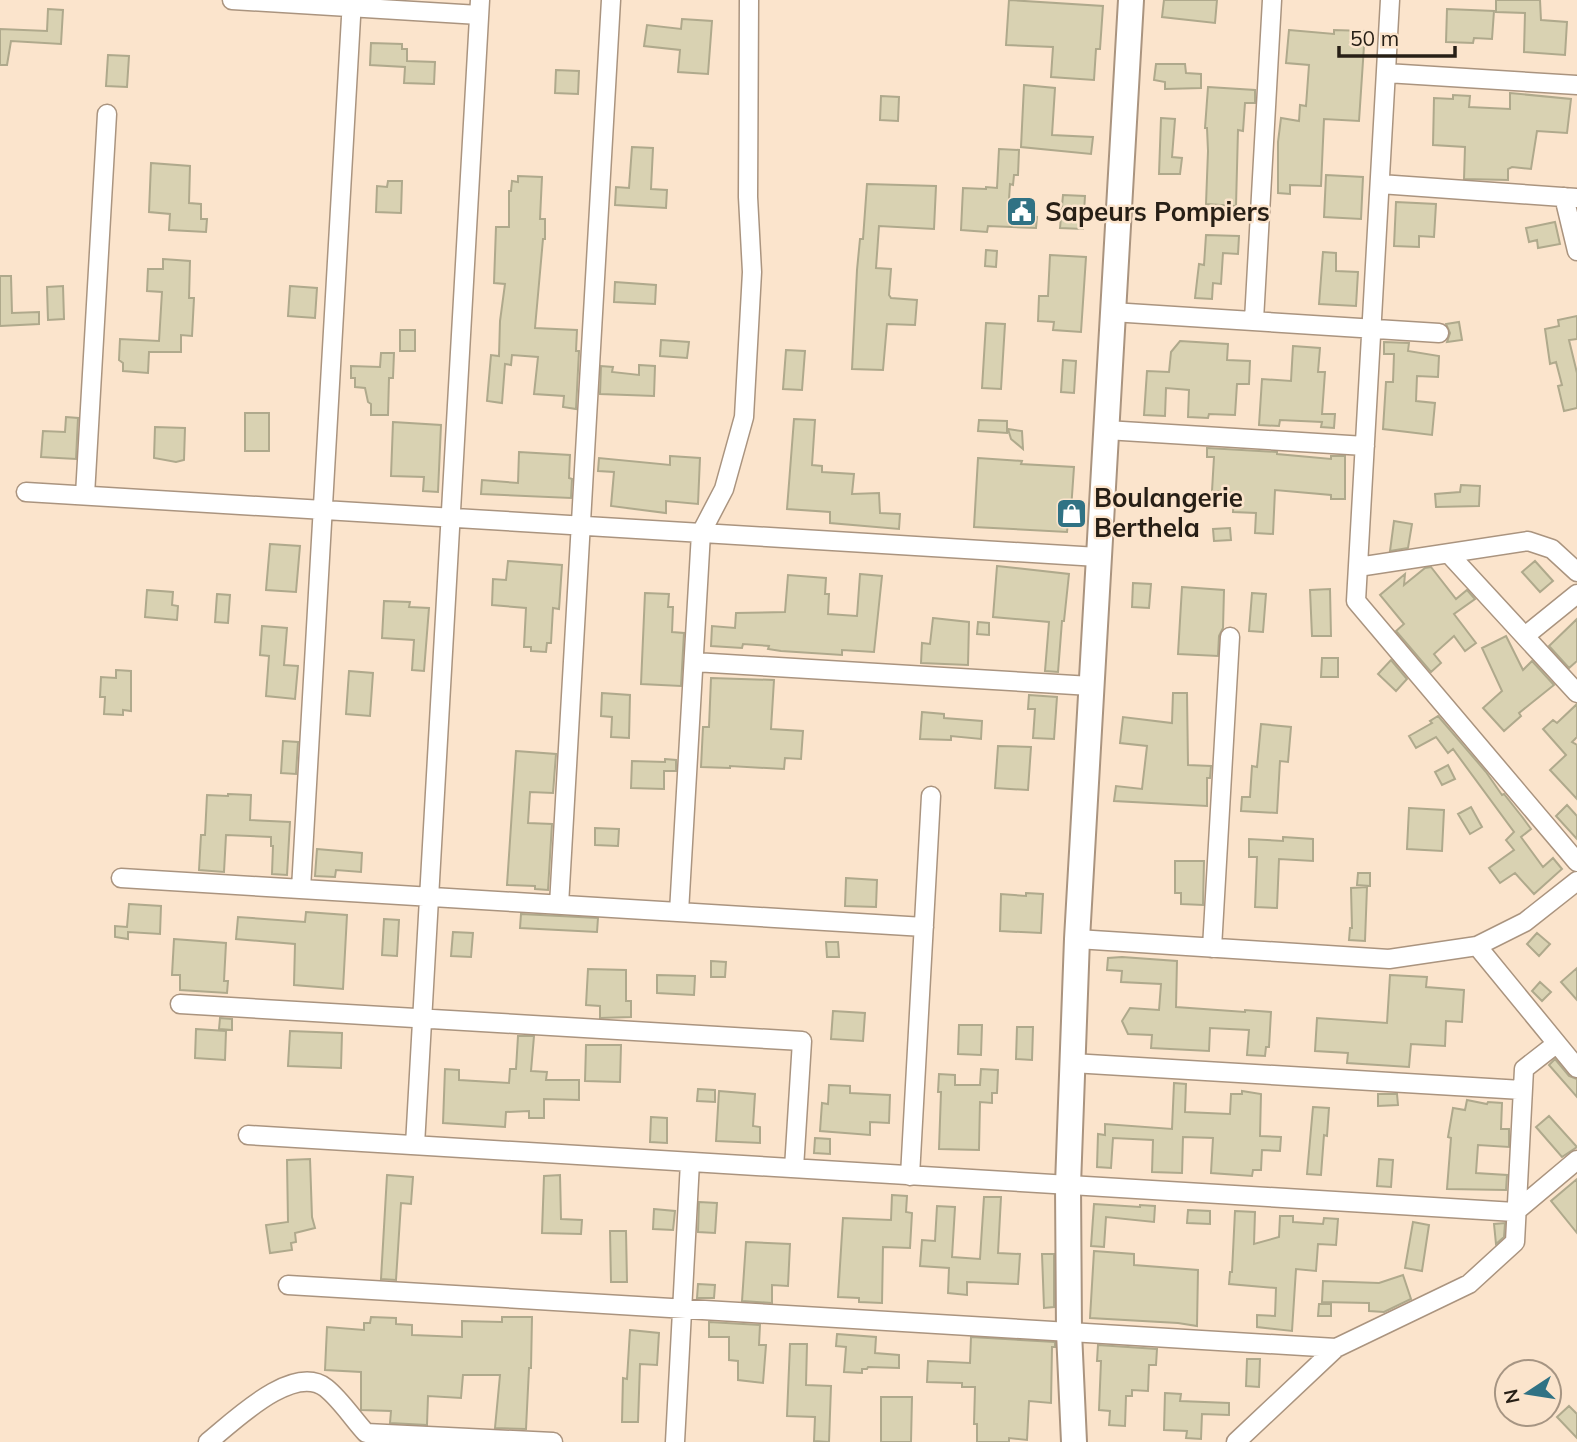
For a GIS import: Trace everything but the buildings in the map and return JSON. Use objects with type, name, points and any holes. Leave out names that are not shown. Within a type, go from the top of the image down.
[{"type":"main road","points":[[1074,1442],[1069,1332],[1068,1185],[1072,1063],[1098,556],[1131,0]]},
{"type":"street","points":[[232,0],[480,8],[415,1146]]},
{"type":"street","points":[[559,905],[611,0]]},
{"type":"street","points":[[679,912],[701,533],[723,489],[744,417],[752,272],[748,197],[749,0]]},
{"type":"street","points":[[1254,320],[1272,0]]},
{"type":"street","points":[[1390,0],[1356,601],[1575,856]]},
{"type":"street","points":[[301,889],[351,4]]},
{"type":"street","points":[[1386,73],[1577,85]]},
{"type":"street","points":[[85,495],[107,114]]},
{"type":"street","points":[[1380,184],[1571,197],[1577,251]]},
{"type":"street","points":[[1112,312],[1439,333]]},
{"type":"street","points":[[1105,430],[1365,446]]},
{"type":"street","points":[[26,492],[1098,556]]},
{"type":"street","points":[[1358,567],[1528,541],[1552,549],[1577,572]]},
{"type":"street","points":[[1449,554],[1577,693]]},
{"type":"street","points":[[1525,636],[1577,594]]},
{"type":"street","points":[[1212,948],[1230,637]]},
{"type":"street","points":[[694,662],[1091,686]]},
{"type":"street","points":[[910,1175],[931,796]]},
{"type":"street","points":[[121,878],[924,927]]},
{"type":"street","points":[[1077,939],[1389,959],[1477,946],[1525,922],[1577,881]]},
{"type":"street","points":[[1477,946],[1577,1068]]},
{"type":"street","points":[[180,1004],[802,1041],[794,1168]]},
{"type":"street","points":[[1236,1442],[1336,1348],[1469,1284],[1515,1242],[1524,1069],[1556,1044]]},
{"type":"street","points":[[1072,1063],[1522,1090]]},
{"type":"street","points":[[247,1135],[1516,1212],[1577,1160]]},
{"type":"street","points":[[675,1442],[690,1162]]},
{"type":"street","points":[[288,1285],[1336,1348]]},
{"type":"street","points":[[208,1442],[273,1391],[312,1381],[325,1387],[366,1433],[553,1442]]},
{"type":"place","name":"Sapeurs Pompiers","points":[[1022,212]]},
{"type":"place","name":"Boulangerie Berthela","points":[[1071,513]]}]
